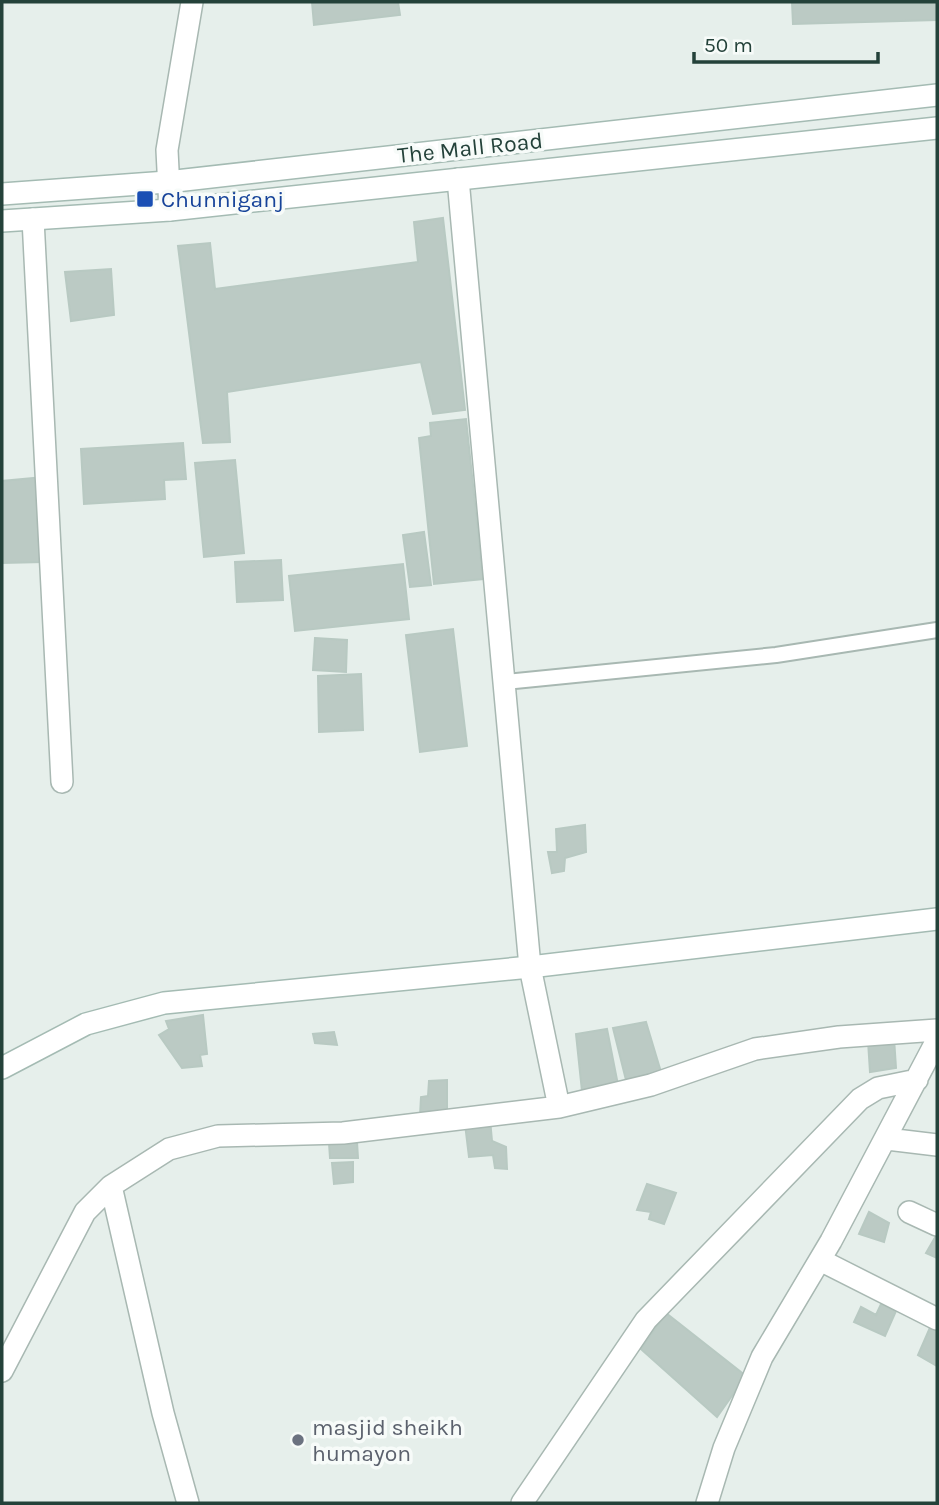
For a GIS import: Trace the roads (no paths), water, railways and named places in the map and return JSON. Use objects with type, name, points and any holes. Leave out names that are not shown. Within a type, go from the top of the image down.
[{"type":"street","points":[[170,210],[167,150],[192,2]]},
{"type":"street","name":"The Mall Road","points":[[2,194],[167,182],[937,95]]},
{"type":"street","name":"The Mall Road","points":[[2,221],[170,210],[937,128]]},
{"type":"street","points":[[458,179],[530,967],[559,1107]]},
{"type":"street","points":[[33,219],[62,782]]},
{"type":"street","points":[[2,1068],[86,1024],[164,1003],[530,967],[937,919]]},
{"type":"street","points":[[2,1371],[85,1212],[111,1186],[169,1149],[218,1136],[342,1133],[559,1107],[651,1085],[755,1049],[839,1037],[937,1030]]},
{"type":"street","points":[[706,1503],[724,1448],[762,1357],[887,1139],[937,1040]]},
{"type":"street","points":[[522,1503],[646,1320],[860,1098],[878,1088],[917,1080]]},
{"type":"street","points":[[887,1139],[937,1146]]},
{"type":"street","points":[[111,1186],[163,1413],[188,1503]]},
{"type":"street","points":[[909,1212],[937,1226]]},
{"type":"street","points":[[820,1260],[937,1319]]},
{"type":"lane","points":[[505,682],[776,655],[937,630]]},
{"type":"place","name":"Chunniganj","points":[[145,199]]},
{"type":"place","name":"masjid sheikh humayon","points":[[298,1440]]}]
